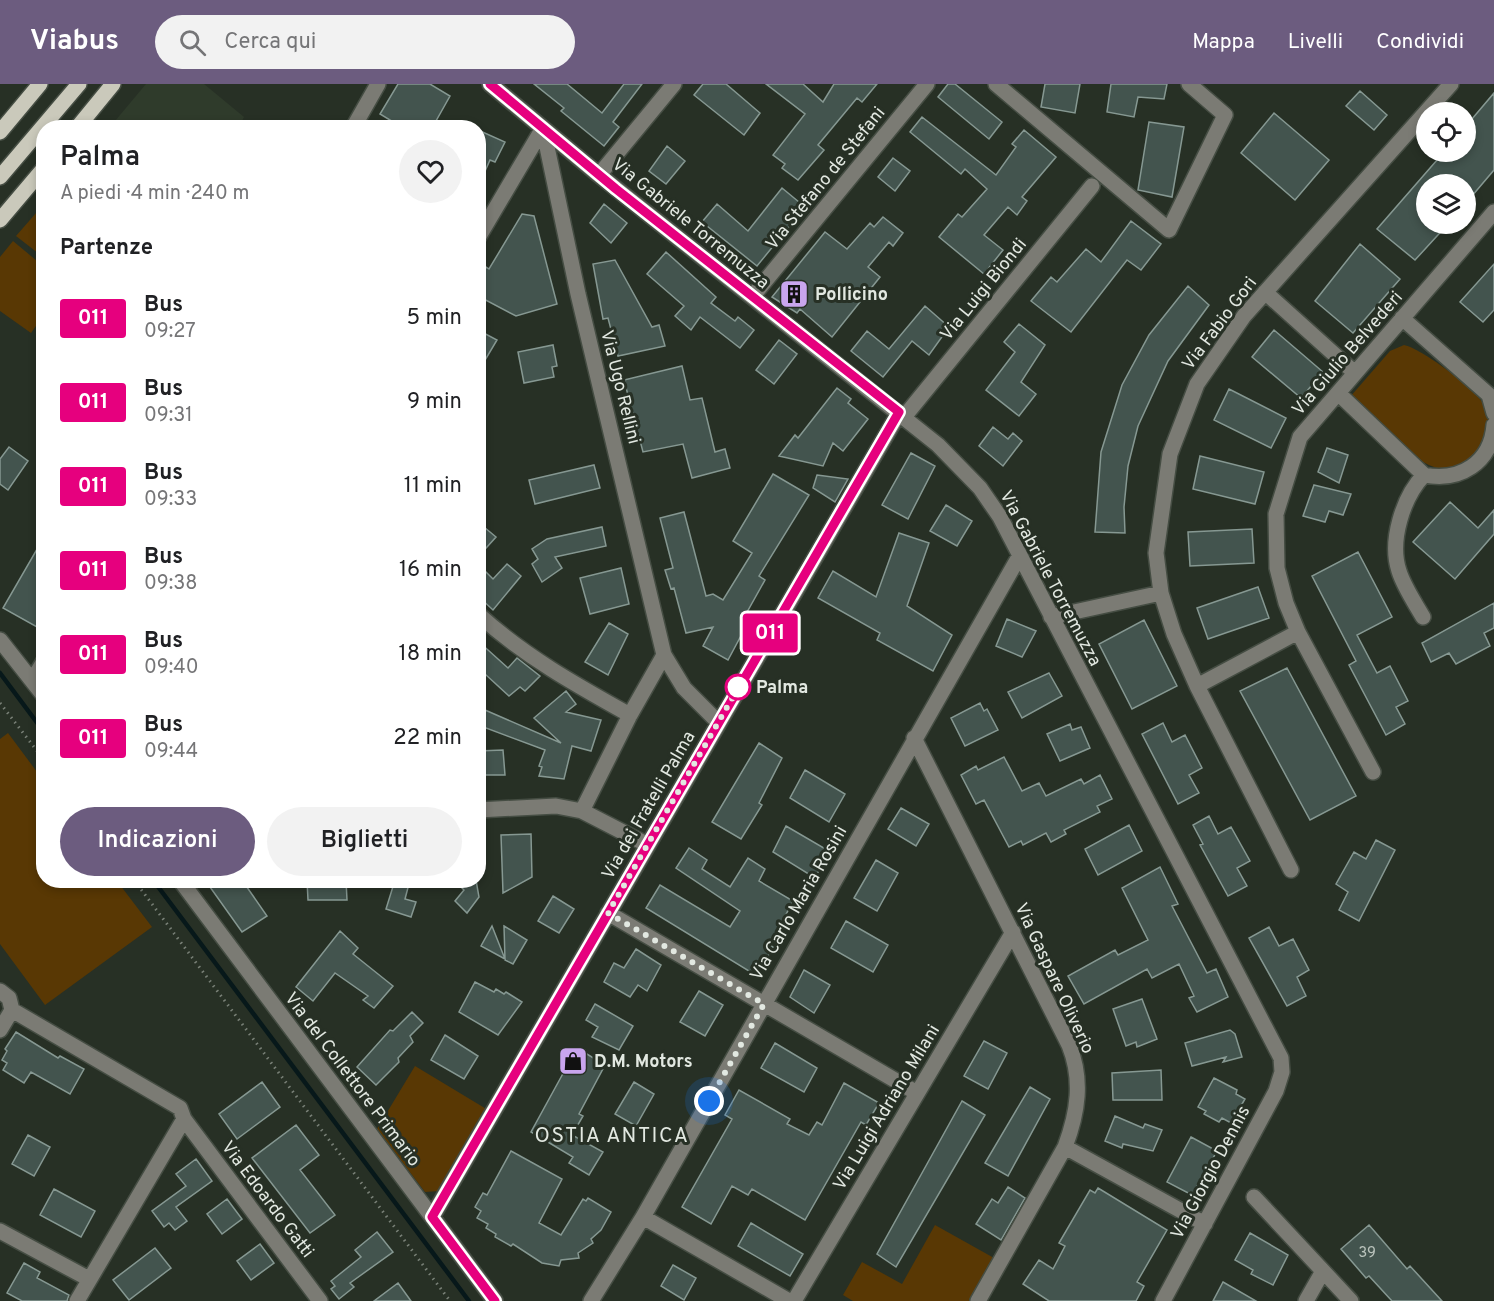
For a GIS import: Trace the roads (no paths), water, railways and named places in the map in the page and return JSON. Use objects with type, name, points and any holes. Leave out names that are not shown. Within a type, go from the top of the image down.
[{"type":"main road","points":[[0,132],[40,84]]},
{"type":"main road","points":[[48,120],[79,84]]},
{"type":"main road","points":[[84,120],[113,84]]},
{"type":"main road","points":[[0,177],[36,135]]},
{"type":"main road","points":[[0,220],[36,177]]},
{"type":"street","points":[[358,120],[378,84]]},
{"type":"street","name":"Via Gabriele Torremuzza","points":[[490,84],[599,175],[947,452],[980,488],[1020,555],[1281,1058]]},
{"type":"street","points":[[599,175],[674,84]]},
{"type":"street","name":"Via Stefano de Stefani","points":[[752,297],[927,84]]},
{"type":"street","points":[[996,84],[1169,230],[1225,115],[1189,84]]},
{"type":"street","name":"Via Fabio Gori","points":[[1291,870],[1197,686],[1174,634],[1161,593],[1156,553],[1161,502],[1170,454],[1197,384],[1244,316],[1451,84]]},
{"type":"street","points":[[486,224],[543,128]]},
{"type":"street","name":"Via Ugo Rellini","points":[[543,128],[578,294],[664,655],[684,688],[718,722]]},
{"type":"street","name":"Via Luigi Biondi","points":[[901,415],[1092,186]]},
{"type":"street","name":"Via Giulio Belvederi","points":[[1373,772],[1298,632],[1286,603],[1277,568],[1276,514],[1300,437],[1494,212]]},
{"type":"street","points":[[1265,292],[1355,373]]},
{"type":"street","points":[[1402,318],[1492,393],[1494,413]]},
{"type":"street","points":[[1338,393],[1424,474],[1445,477],[1472,467],[1486,452],[1494,425]]},
{"type":"street","name":"Via dei Fratelli Palma","points":[[432,1217],[718,722],[901,415]]},
{"type":"street","points":[[1423,617],[1402,579],[1396,553],[1402,517],[1412,492],[1424,474]]},
{"type":"street","name":"Via Carlo Maria Rosini","points":[[591,1301],[643,1217],[1020,555]]},
{"type":"street","points":[[1051,617],[1161,593]]},
{"type":"street","points":[[486,621],[552,672],[630,715]]},
{"type":"street","points":[[1197,686],[1298,632]]},
{"type":"street","points":[[0,640],[36,686]]},
{"type":"street","points":[[582,811],[630,715],[664,655]]},
{"type":"street","points":[[32,681],[36,674]]},
{"type":"street","name":"Via Gaspare Oliverio","points":[[914,738],[1013,932],[1075,1063],[1077,1099],[1065,1147],[978,1301]]},
{"type":"street","points":[[486,810],[556,806],[582,811],[648,845]]},
{"type":"street","name":"Via del Collettore Primario","points":[[186,888],[495,1301]]},
{"type":"street","points":[[608,913],[917,1093]]},
{"type":"street","name":"Via Luigi Adriano Milani","points":[[794,1301],[1013,932]]},
{"type":"street","points":[[0,991],[9,998],[12,1010],[0,1030]]},
{"type":"street","name":"Via Edoardo Gatti","points":[[12,1010],[180,1108],[184,1119],[320,1301]]},
{"type":"street","name":"Via Giorgio Dennis","points":[[1163,1301],[1279,1084],[1282,1072],[1281,1058]]},
{"type":"street","points":[[0,1231],[83,1293],[184,1119]]},
{"type":"street","points":[[1065,1147],[1204,1224]]},
{"type":"street","points":[[1254,1197],[1351,1301]]},
{"type":"street","points":[[643,1217],[789,1301]]},
{"type":"street","points":[[1306,1301],[1323,1271]]},
{"type":"waterway","points":[[0,673],[36,721]]},
{"type":"waterway","points":[[159,888],[469,1301]]},
{"type":"place","name":"Pollicino","points":[[794,294]]},
{"type":"place","name":"Palma","points":[[738,687]]},
{"type":"place","name":"D.M. Motors","points":[[573,1061]]},
{"type":"district","name":"OSTIA ANTICA","points":[[612,1135]]}]
